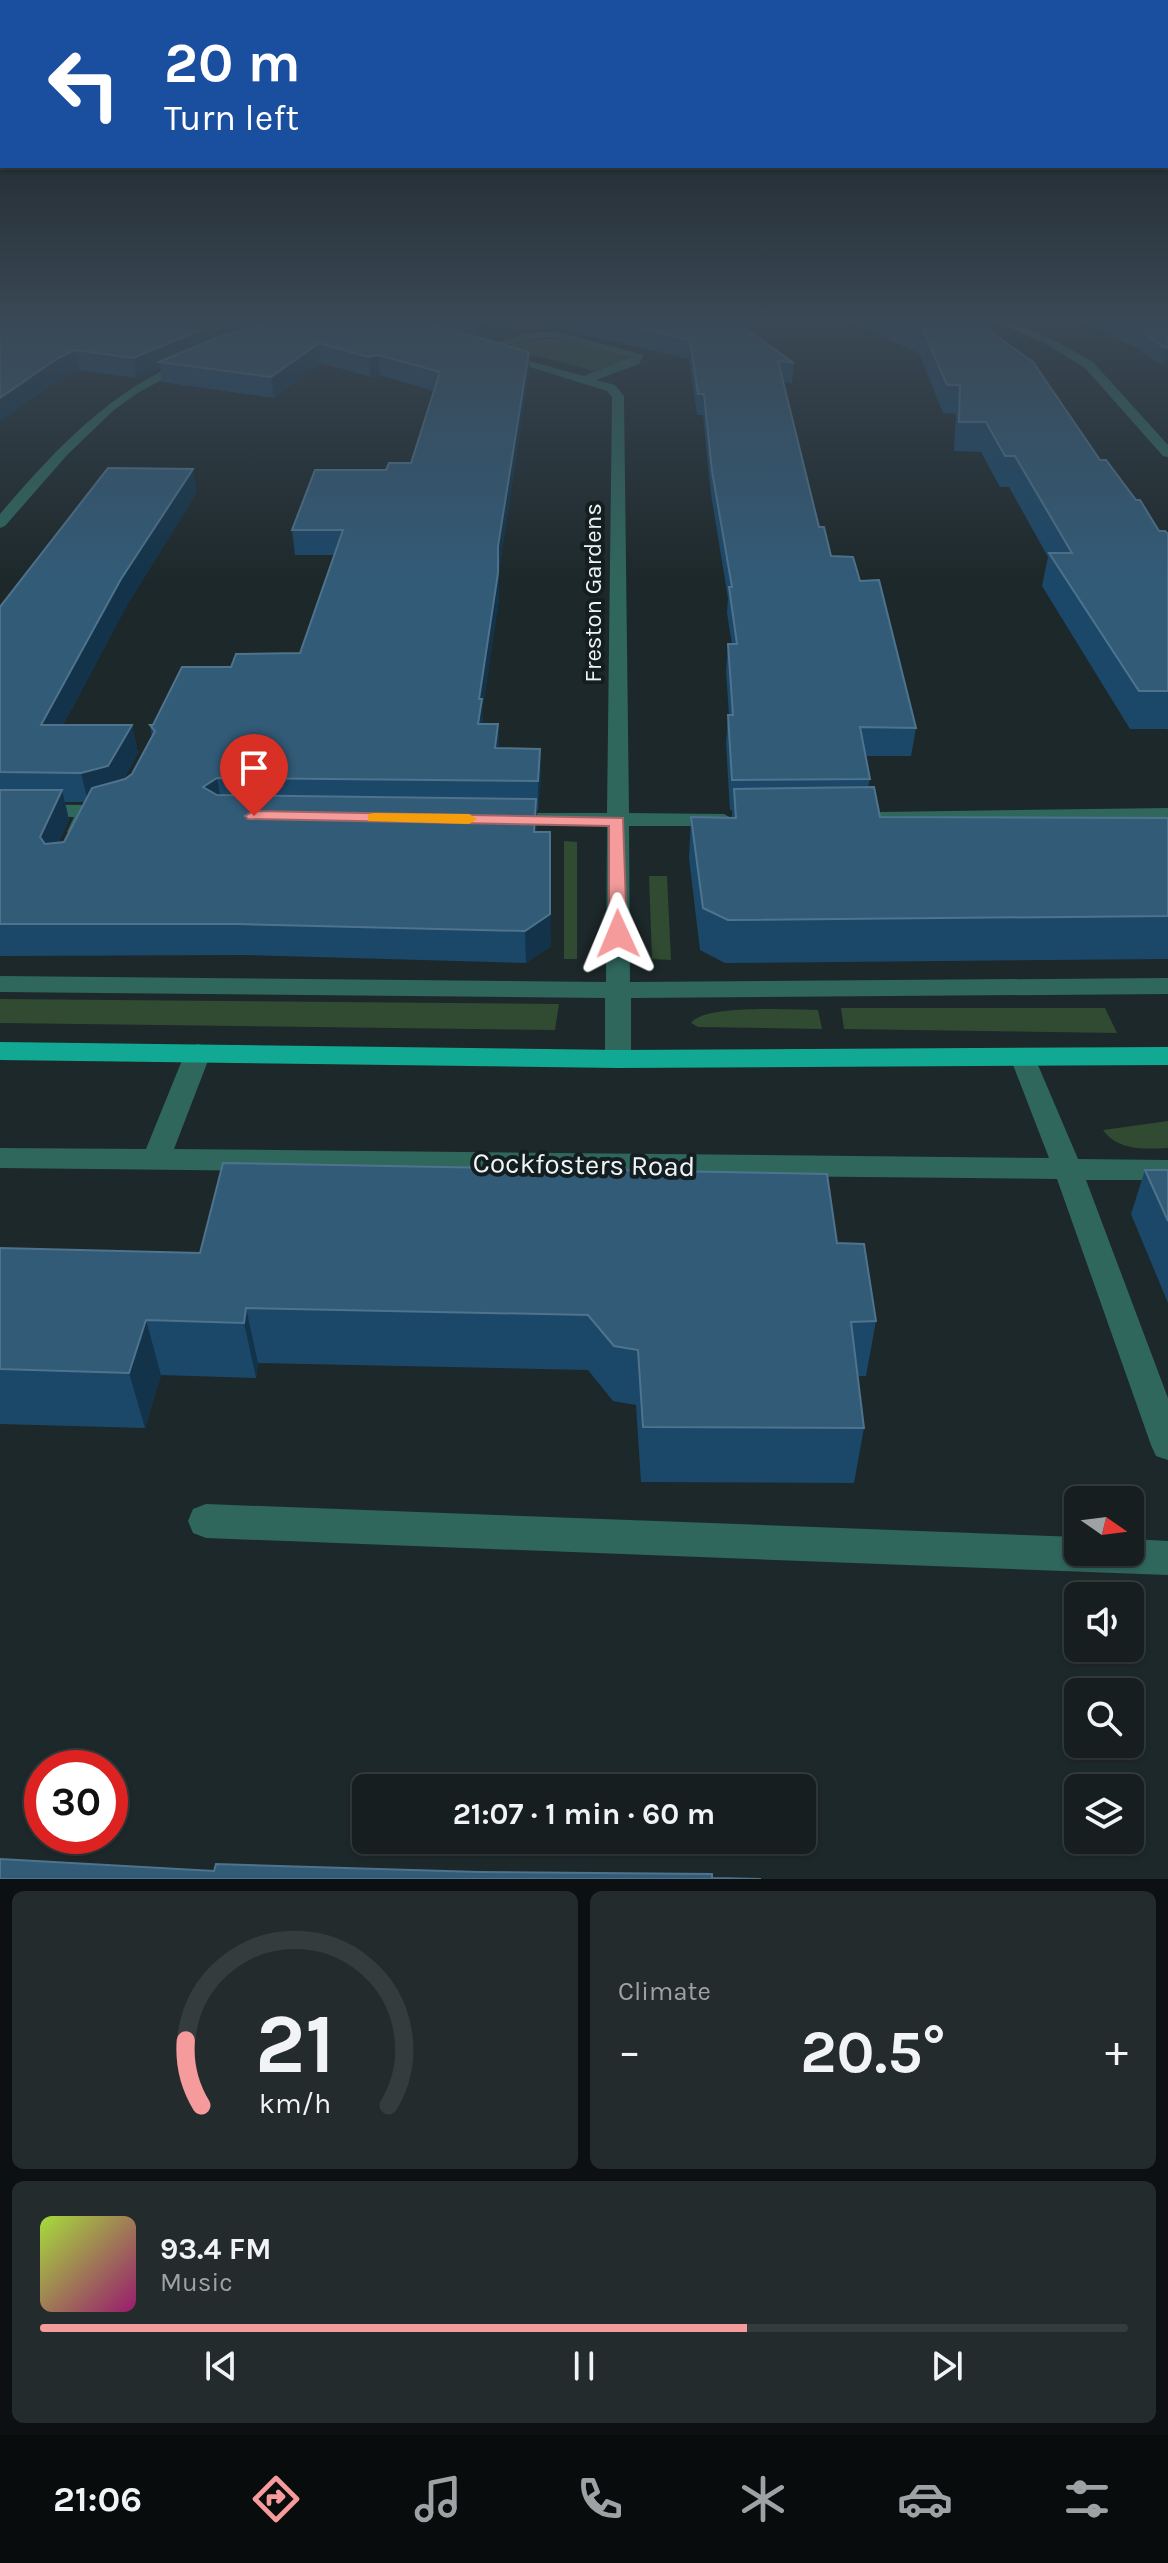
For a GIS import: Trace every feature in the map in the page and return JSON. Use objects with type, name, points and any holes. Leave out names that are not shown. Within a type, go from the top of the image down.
[{"type":"main road","points":[[0,1051],[618,1059],[1168,1056]]},
{"type":"street","points":[[0,523],[40,477],[111,407]]},
{"type":"street","name":"Freston Gardens","points":[[618,407],[618,1059]]},
{"type":"street","points":[[1126,407],[1168,453]]},
{"type":"street","points":[[0,810],[88,811],[112,805]]},
{"type":"street","points":[[68,852],[88,811]]},
{"type":"street","points":[[853,818],[1168,814]]},
{"type":"street","points":[[488,819],[743,820]]},
{"type":"street","points":[[0,984],[619,990],[1168,986]]},
{"type":"street","points":[[156,1159],[198,1053]]},
{"type":"street","points":[[1023,1057],[1168,1445]]},
{"type":"street","name":"Cockfosters Road","points":[[0,1158],[1168,1170]]},
{"type":"street","points":[[206,1521],[1168,1558]]},
{"type":"green space","points":[[564,841],[577,842],[577,959],[564,959]]},
{"type":"green space","points":[[649,876],[667,876],[671,960],[652,959]]},
{"type":"green space","points":[[0,999],[559,1004],[555,1030],[0,1023]]},
{"type":"green space","points":[[841,1008],[1105,1008],[1117,1033],[844,1029]]},
{"type":"green space","points":[[818,1010],[822,1029],[698,1027],[691,1023],[699,1017],[730,1011]]},
{"type":"green space","points":[[1168,1121],[1168,1148],[1124,1145],[1103,1130]]},
{"type":"building","points":[[429,407],[520,407],[498,546],[498,573],[478,724],[498,724],[495,748],[540,749],[538,781],[217,778],[203,787],[217,795],[536,799],[534,832],[550,832],[550,914],[525,931],[238,924],[0,924],[0,790],[62,790],[40,837],[45,844],[64,842],[92,788],[125,779],[132,774],[155,731],[150,725],[153,725],[182,667],[231,667],[236,654],[300,653],[343,530],[292,530],[315,470],[386,470],[389,463],[411,463]]},
{"type":"building","points":[[705,407],[789,407],[819,527],[824,527],[831,556],[853,557],[860,581],[879,580],[916,728],[860,727],[870,779],[732,780],[728,715],[733,715],[728,644],[737,644],[729,587],[732,587],[712,471]]},
{"type":"building","points":[[959,407],[1064,407],[1100,460],[1106,460],[1136,500],[1140,500],[1159,531],[1168,534],[1168,691],[1139,691],[1049,553],[1072,553],[1015,456],[1005,456],[986,422],[959,422]]},
{"type":"building","points":[[108,468],[193,469],[121,579],[41,725],[132,725],[108,766],[81,773],[0,772],[0,607]]},
{"type":"building","points":[[874,787],[880,817],[1168,818],[1168,916],[728,920],[703,908],[691,817],[736,818],[734,789]]},
{"type":"building","points":[[223,1163],[827,1174],[837,1243],[864,1244],[876,1321],[851,1322],[864,1428],[643,1427],[638,1350],[614,1346],[588,1315],[246,1308],[244,1323],[146,1320],[129,1373],[0,1369],[0,1248],[200,1253]]},
{"type":"building","points":[[1145,1170],[1168,1170],[1168,1221]]},
{"type":"building","points":[[0,1859],[214,1871],[216,1864],[479,1872],[712,1874],[712,1878],[761,1879],[0,1879]]},
{"type":"slow traffic","points":[[374,818],[469,819]]},
{"type":"route","points":[[254,816],[617,821],[618,934]]}]
